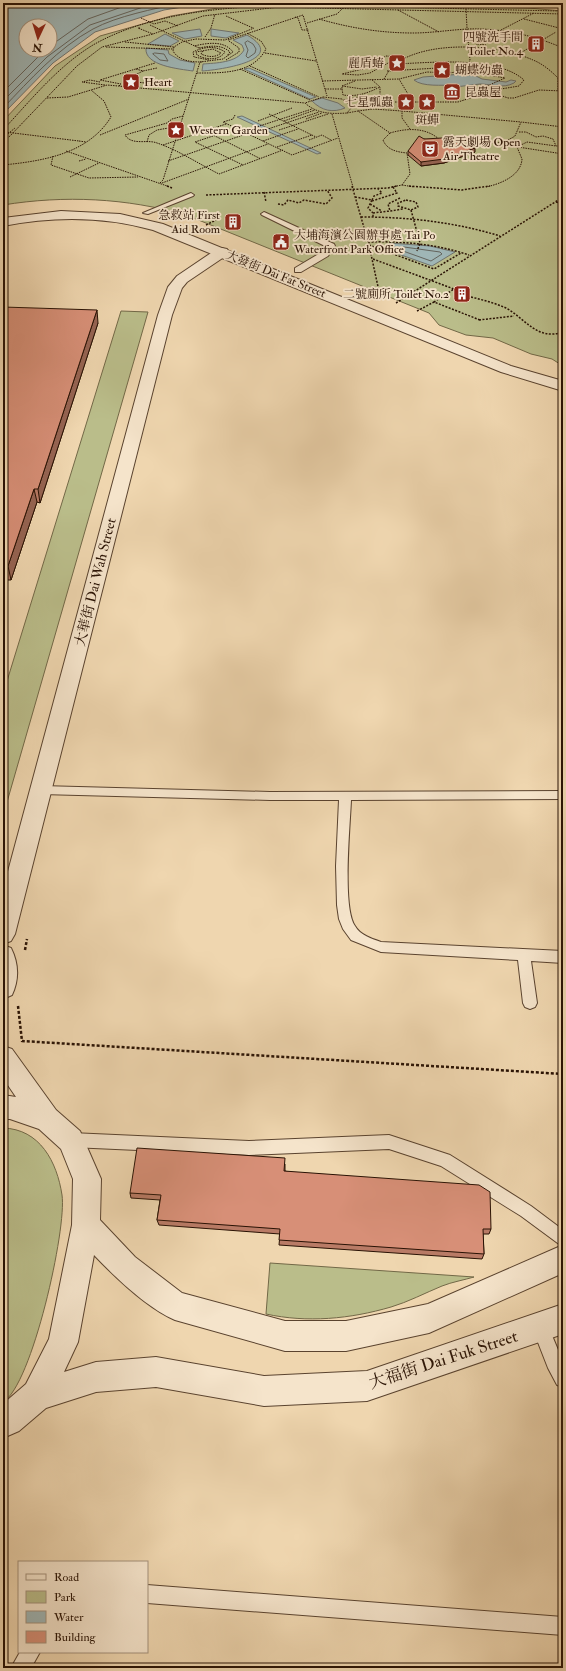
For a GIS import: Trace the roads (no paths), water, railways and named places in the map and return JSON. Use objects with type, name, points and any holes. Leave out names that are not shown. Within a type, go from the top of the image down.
[{"type":"street","name":"大發街 Dai Fat Street","points":[[3,213],[46,206],[88,205],[112,207],[146,213],[212,236],[499,352]]},
{"type":"street","name":"大發街 Dai Fat Street","points":[[3,222],[57,215],[86,214],[115,217],[158,227],[212,236],[506,369],[563,386]]},
{"type":"street","name":"大華街 Dai Wah Street","points":[[3,934],[165,315],[175,287],[212,236]]},
{"type":"street","points":[[512,357],[549,368]]},
{"type":"street","points":[[3,955],[10,996]]},
{"type":"street","points":[[3,1057],[47,1119],[71,1140],[87,1179],[86,1225],[63,1342],[37,1394],[3,1423]]},
{"type":"street","points":[[3,1107],[10,1107],[47,1119]]},
{"type":"street","points":[[86,1225],[124,1267],[175,1305],[285,1336],[346,1336],[429,1318],[563,1259]]},
{"type":"street","name":"大福街 Dai Fuk Street","points":[[37,1394],[96,1378],[156,1372],[264,1391],[367,1386],[551,1323]]},
{"type":"lane","points":[[146,213],[190,195]]},
{"type":"lane","points":[[264,214],[331,246],[325,254],[298,270]]},
{"type":"lane","points":[[41,790],[346,796],[563,795]]},
{"type":"lane","points":[[346,796],[342,908],[348,928],[359,939],[381,947],[563,957]]},
{"type":"lane","points":[[524,955],[530,1003]]},
{"type":"lane","points":[[71,1140],[249,1148],[389,1142],[445,1160],[526,1211],[563,1239]]},
{"type":"lane","points":[[551,1323],[554,1362],[563,1379]]},
{"type":"lane","points":[[148,1594],[563,1626]]},
{"type":"lane","points":[[20,1668],[30,1653]]},
{"type":"water","points":[[3,3],[207,3],[164,10],[95,32],[53,63],[3,114]]},
{"type":"water","points":[[200,29],[202,36],[185,39],[172,33]]},
{"type":"water","points":[[211,29],[239,33],[226,38],[211,36]]},
{"type":"water","points":[[165,34],[179,41],[170,46],[148,44]]},
{"type":"water","points":[[247,35],[258,44],[260,51],[256,57],[235,66],[202,71],[203,64],[225,62],[236,58],[241,54],[244,50],[242,45],[233,40]]},
{"type":"water","points":[[146,48],[168,50],[169,54],[180,60],[195,63],[193,71],[172,68],[157,63],[147,54]]},
{"type":"water","points":[[249,68],[316,97],[310,99],[244,69]]},
{"type":"water","points":[[463,74],[476,76],[482,79],[506,82],[511,80],[516,81],[506,86],[480,84],[455,87],[454,85],[427,85],[414,80],[423,77]]},
{"type":"water","points":[[322,98],[338,103],[345,108],[332,111],[320,107],[312,101]]},
{"type":"water","points":[[242,116],[321,153],[317,154],[237,117]]},
{"type":"water","points":[[390,243],[430,246],[455,252],[432,266],[393,252]]},
{"type":"place","name":"四號洗手間 Toilet No.4","points":[[536,44]]},
{"type":"place","name":"麗盾蝽","points":[[397,63]]},
{"type":"place","name":"蝴蝶幼蟲","points":[[442,70]]},
{"type":"place","name":"Heart","points":[[131,82]]},
{"type":"place","name":"昆蟲屋","points":[[452,92]]},
{"type":"place","name":"七星瓢蟲","points":[[406,102]]},
{"type":"place","name":"斑蟬","points":[[427,102]]},
{"type":"place","name":"Western Garden","points":[[176,130]]},
{"type":"place","name":"露天劇場 Open Air Theatre","points":[[430,149]]},
{"type":"place","name":"急救站 First Aid Room","points":[[233,222]]},
{"type":"place","name":"大埔海濱公園辦事處 Tai Po Waterfront Park Office","points":[[281,242]]},
{"type":"place","name":"二號廁所 Toilet No.2","points":[[462,294]]}]
